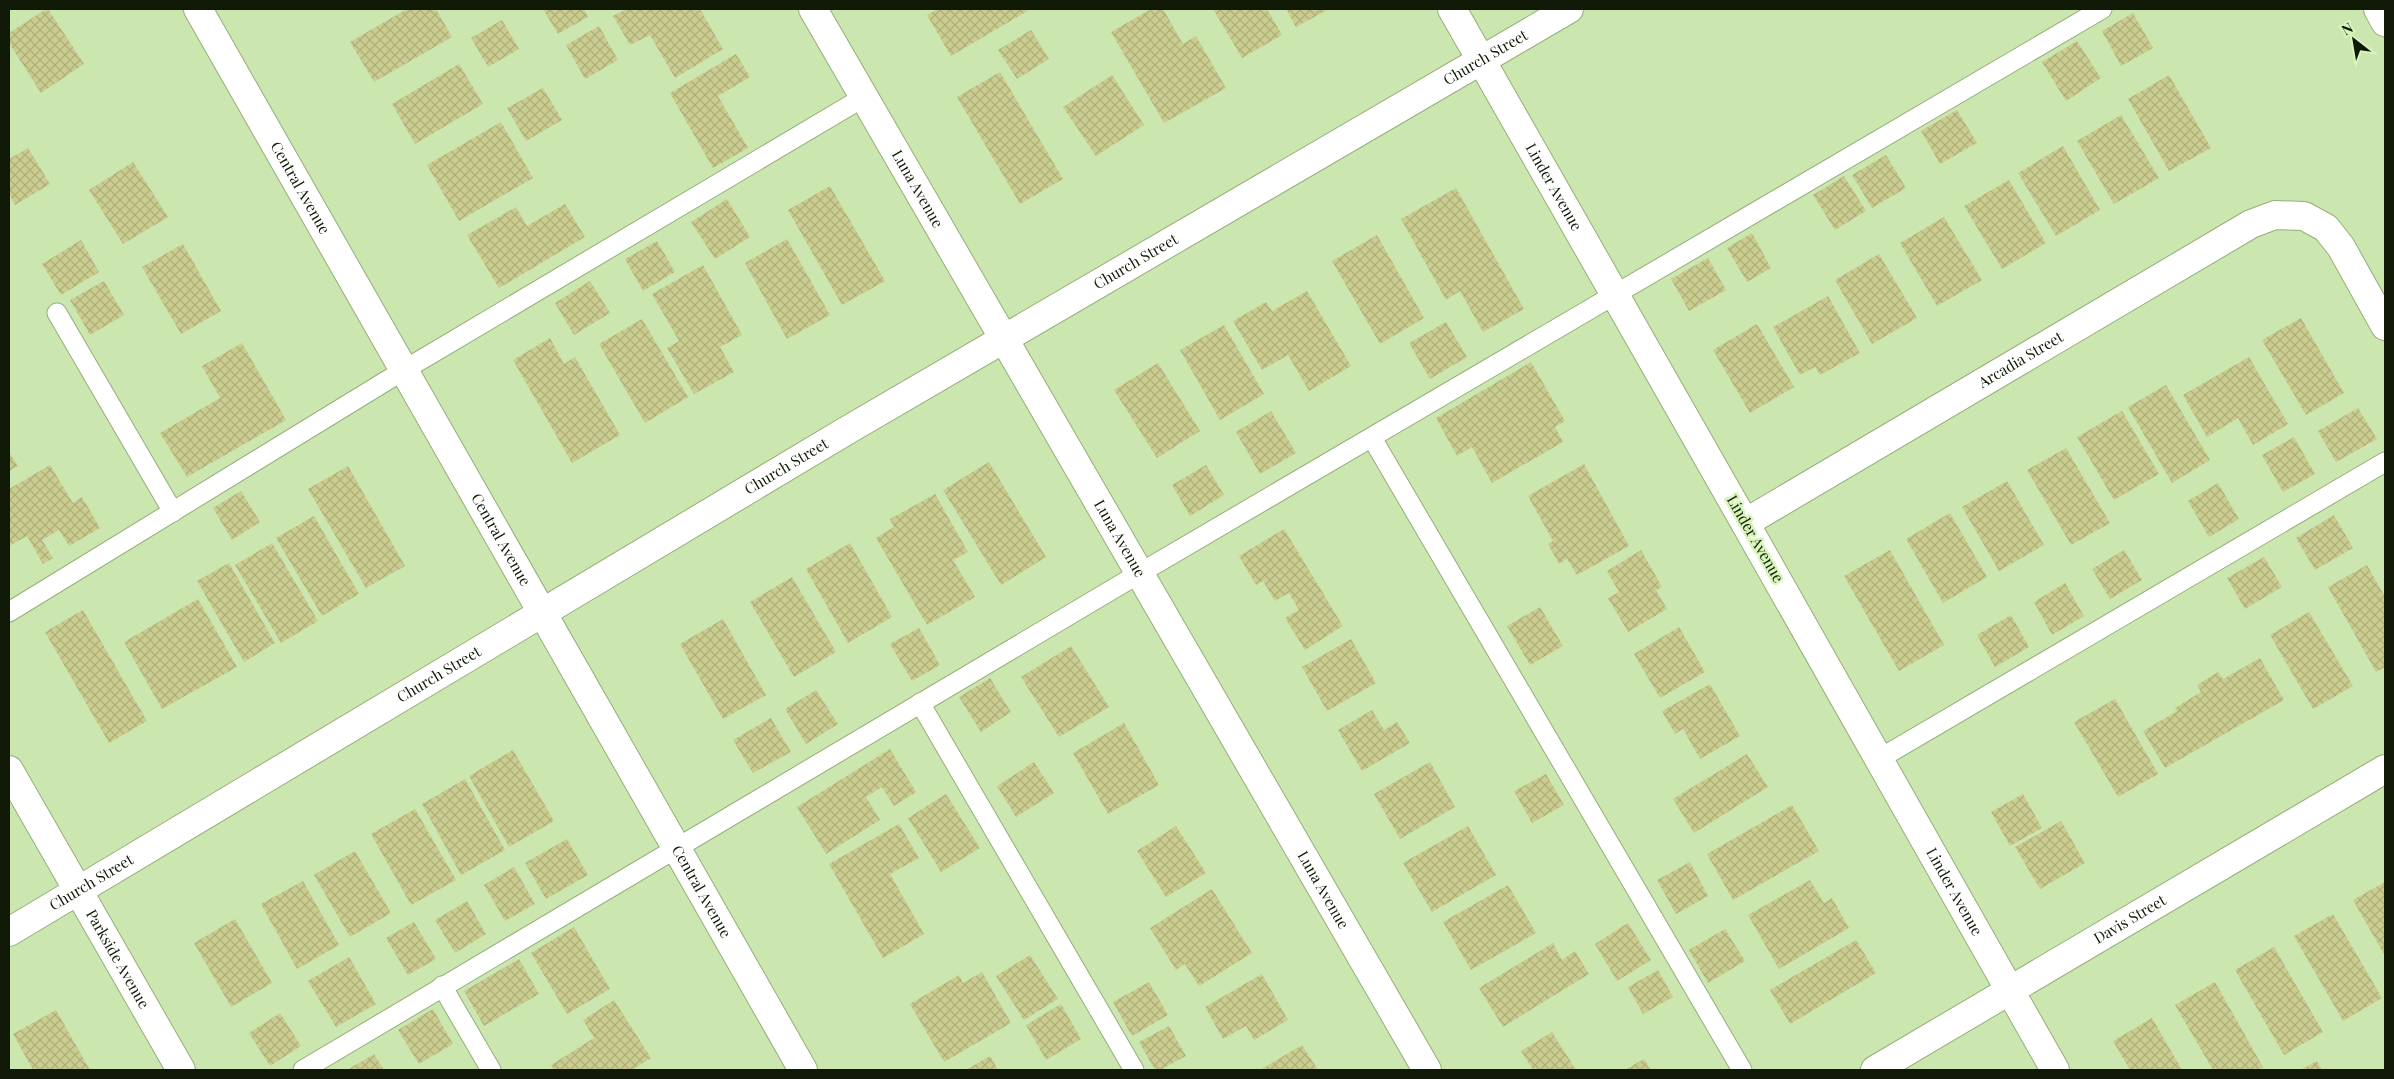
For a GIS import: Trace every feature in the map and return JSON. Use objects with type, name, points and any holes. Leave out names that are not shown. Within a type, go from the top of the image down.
[{"type":"main road","name":"Central Avenue","points":[[198,9],[803,1070]]},
{"type":"main road","name":"Luna Avenue","points":[[813,9],[1427,1070]]},
{"type":"main road","name":"Linder Avenue","points":[[1452,9],[1880,759],[2055,1070]]},
{"type":"main road","name":"Church Street","points":[[9,932],[542,611],[1004,338],[1570,9]]},
{"type":"main road","points":[[2378,9],[2385,22]]},
{"type":"main road","name":"Arcadia Street","points":[[1745,523],[2251,224],[2276,215],[2304,216],[2326,228],[2341,247],[2385,326]]},
{"type":"main road","name":"Davis Street","points":[[1875,1070],[2385,769]]},
{"type":"main road","name":"Parkside Avenue","points":[[9,770],[180,1070]]},
{"type":"lane","points":[[303,1070],[1140,573],[2102,9]]},
{"type":"lane","points":[[9,612],[404,370],[864,97]]},
{"type":"lane","points":[[58,313],[173,512]]},
{"type":"lane","points":[[1372,438],[1742,1070]]},
{"type":"lane","points":[[1880,759],[2385,462]]},
{"type":"lane","points":[[920,703],[1134,1070]]},
{"type":"lane","points":[[442,986],[491,1070]]},
{"type":"building","points":[[48,9],[84,64],[41,93],[9,43],[9,33]]},
{"type":"building","points":[[407,9],[436,9],[452,37],[374,82],[350,42]]},
{"type":"building","points":[[543,9],[584,9],[588,17],[558,34]]},
{"type":"building","points":[[626,9],[700,9],[723,49],[675,78],[650,35],[630,45],[613,16]]},
{"type":"building","points":[[938,9],[1029,10],[951,56],[927,15]]},
{"type":"building","points":[[1151,9],[1163,9],[1183,44],[1196,36],[1226,88],[1164,123],[1111,32]]},
{"type":"building","points":[[1213,9],[1267,9],[1282,35],[1242,58]]},
{"type":"building","points":[[1286,9],[1329,9],[1296,27]]},
{"type":"building","points":[[2133,13],[2153,48],[2121,66],[2102,31]]},
{"type":"building","points":[[502,20],[519,49],[488,67],[471,38]]},
{"type":"building","points":[[599,26],[618,60],[585,79],[566,45]]},
{"type":"building","points":[[1031,30],[1049,59],[1017,79],[998,50]]},
{"type":"building","points":[[2077,41],[2101,78],[2066,101],[2042,62]]},
{"type":"building","points":[[736,54],[750,77],[718,96],[748,148],[713,168],[670,93]]},
{"type":"building","points":[[459,64],[483,104],[415,144],[392,104]]},
{"type":"building","points":[[1000,72],[1063,179],[1020,204],[957,97]]},
{"type":"building","points":[[1112,75],[1144,125],[1096,156],[1063,107]]},
{"type":"building","points":[[2169,75],[2211,148],[2169,171],[2128,99]]},
{"type":"building","points":[[543,88],[562,120],[526,141],[507,108]]},
{"type":"building","points":[[1957,110],[1977,143],[1940,164],[1921,131]]},
{"type":"building","points":[[2121,115],[2159,178],[2114,204],[2077,141]]},
{"type":"building","points":[[501,122],[533,178],[459,221],[427,165]]},
{"type":"building","points":[[2063,146],[2100,210],[2056,236],[2018,173]]},
{"type":"building","points":[[28,148],[50,184],[15,205],[9,194],[9,159]]},
{"type":"building","points":[[1886,155],[1906,188],[1872,208],[1852,175]]},
{"type":"building","points":[[133,162],[168,217],[123,244],[89,190]]},
{"type":"building","points":[[1844,176],[1866,211],[1835,230],[1813,195]]},
{"type":"building","points":[[2009,180],[2046,243],[2002,269],[1964,206]]},
{"type":"building","points":[[830,186],[885,281],[842,305],[788,210]]},
{"type":"building","points":[[1456,188],[1524,309],[1483,332],[1460,291],[1446,300],[1401,219]]},
{"type":"building","points":[[727,199],[750,237],[715,259],[691,222]]},
{"type":"building","points":[[565,204],[585,237],[499,288],[467,235],[516,207],[527,226]]},
{"type":"building","points":[[1944,217],[1982,280],[1937,306],[1900,243]]},
{"type":"building","points":[[1752,233],[1771,268],[1747,282],[1727,248]]},
{"type":"building","points":[[1377,235],[1424,318],[1380,344],[1332,261]]},
{"type":"building","points":[[787,239],[830,315],[787,339],[745,263]]},
{"type":"building","points":[[81,240],[99,272],[61,295],[42,264]]},
{"type":"building","points":[[657,241],[675,272],[643,291],[625,259]]},
{"type":"building","points":[[183,244],[221,311],[181,334],[142,267]]},
{"type":"building","points":[[1879,254],[1917,318],[1872,344],[1835,280]]},
{"type":"building","points":[[1708,258],[1726,290],[1689,311],[1671,279]]},
{"type":"building","points":[[703,265],[742,335],[720,347],[734,372],[694,394],[667,348],[679,341],[652,294]]},
{"type":"building","points":[[104,281],[124,315],[90,335],[70,300]]},
{"type":"building","points":[[590,281],[610,313],[574,335],[555,303]]},
{"type":"building","points":[[1307,291],[1351,366],[1309,391],[1288,355],[1262,370],[1233,321],[1266,302],[1272,311]]},
{"type":"building","points":[[1828,296],[1860,353],[1820,375],[1815,367],[1800,375],[1773,327]]},
{"type":"building","points":[[2301,318],[2344,393],[2306,415],[2262,340]]},
{"type":"building","points":[[642,319],[688,397],[645,423],[599,344]]},
{"type":"building","points":[[1446,322],[1467,357],[1430,379],[1409,343]]},
{"type":"building","points":[[1757,324],[1794,387],[1750,413],[1713,350]]},
{"type":"building","points":[[1224,325],[1264,394],[1220,420],[1180,350]]},
{"type":"building","points":[[550,338],[564,364],[575,357],[620,435],[572,463],[513,360]]},
{"type":"building","points":[[242,343],[286,420],[187,477],[160,433],[220,398],[202,366]]},
{"type":"building","points":[[2249,357],[2288,424],[2253,445],[2238,418],[2207,437],[2183,395]]},
{"type":"building","points":[[1531,362],[1565,421],[1555,427],[1563,442],[1492,483],[1472,447],[1457,456],[1436,418]]},
{"type":"building","points":[[1158,363],[1200,431],[1157,458],[1114,390]]},
{"type":"building","points":[[2166,385],[2210,460],[2172,483],[2128,407]]},
{"type":"building","points":[[2358,408],[2377,439],[2336,462],[2318,431]]},
{"type":"building","points":[[1271,411],[1296,453],[1260,474],[1236,432]]},
{"type":"building","points":[[2122,411],[2159,474],[2114,500],[2077,437]]},
{"type":"building","points":[[2294,437],[2315,474],[2283,492],[2262,455]]},
{"type":"building","points":[[2066,448],[2110,523],[2071,545],[2027,470]]},
{"type":"building","points":[[9,452],[18,466],[9,471]]},
{"type":"building","points":[[989,462],[1046,557],[1001,585],[943,490]]},
{"type":"building","points":[[1584,464],[1629,546],[1577,575],[1567,559],[1559,564],[1548,544],[1553,541],[1528,496]]},
{"type":"building","points":[[50,465],[73,503],[82,497],[100,528],[69,546],[59,530],[42,540],[53,558],[43,564],[27,536],[9,546],[9,489]]},
{"type":"building","points":[[1206,465],[1224,495],[1190,516],[1172,485]]},
{"type":"building","points":[[348,466],[405,566],[366,588],[308,489]]},
{"type":"building","points":[[2007,481],[2044,545],[1999,571],[1962,507]]},
{"type":"building","points":[[2218,483],[2239,519],[2209,537],[2188,501]]},
{"type":"building","points":[[241,491],[260,522],[232,540],[213,508]]},
{"type":"building","points":[[935,494],[968,552],[953,560],[975,597],[927,625],[876,538],[894,527],[890,519]]},
{"type":"building","points":[[1950,513],[1987,577],[1943,603],[1906,539]]},
{"type":"building","points":[[2334,515],[2353,548],[2315,570],[2296,538]]},
{"type":"building","points":[[314,516],[359,594],[322,616],[276,538]]},
{"type":"building","points":[[1284,529],[1343,626],[1305,650],[1285,618],[1299,610],[1289,593],[1275,601],[1263,581],[1256,585],[1239,556]]},
{"type":"building","points":[[272,543],[318,621],[281,643],[235,565]]},
{"type":"building","points":[[850,543],[892,617],[848,643],[806,569]]},
{"type":"building","points":[[1641,550],[1662,587],[1656,590],[1667,609],[1628,632],[1608,598],[1619,592],[1607,571]]},
{"type":"building","points":[[1890,550],[1944,645],[1899,671],[1844,576]]},
{"type":"building","points":[[2124,550],[2142,580],[2110,599],[2092,569]]},
{"type":"building","points":[[2264,557],[2282,587],[2245,609],[2227,578]]},
{"type":"building","points":[[229,563],[275,643],[244,662],[197,581]]},
{"type":"building","points":[[2367,565],[2385,597],[2385,667],[2376,672],[2328,587]]},
{"type":"building","points":[[792,577],[836,652],[794,677],[750,602]]},
{"type":"building","points":[[2065,583],[2084,616],[2052,635],[2034,602]]},
{"type":"building","points":[[198,599],[237,667],[162,709],[124,642]]},
{"type":"building","points":[[1540,607],[1563,646],[1530,665],[1507,626]]},
{"type":"building","points":[[83,610],[147,721],[109,743],[45,632]]},
{"type":"building","points":[[2309,612],[2353,686],[2313,709],[2270,635]]},
{"type":"building","points":[[2011,615],[2029,647],[1995,667],[1977,635]]},
{"type":"building","points":[[723,619],[766,695],[723,719],[680,644]]},
{"type":"building","points":[[1679,627],[1705,672],[1660,698],[1634,654]]},
{"type":"building","points":[[919,628],[940,665],[912,681],[890,644]]},
{"type":"building","points":[[1351,639],[1376,683],[1327,711],[1302,667]]},
{"type":"building","points":[[1071,646],[1109,707],[1059,737],[1021,677]]},
{"type":"building","points":[[2260,658],[2284,700],[2165,768],[2143,731],[2177,711],[2175,708],[2201,692],[2197,685],[2218,672],[2223,679]]},
{"type":"building","points":[[990,678],[1011,712],[981,732],[959,697]]},
{"type":"building","points":[[1710,684],[1740,736],[1700,759],[1683,729],[1675,734],[1662,711]]},
{"type":"building","points":[[816,690],[838,724],[806,744],[785,709]]},
{"type":"building","points":[[2115,699],[2158,774],[2118,797],[2074,722]]},
{"type":"building","points":[[1372,710],[1384,730],[1397,722],[1410,743],[1362,771],[1338,730]]},
{"type":"building","points":[[771,718],[791,752],[753,773],[733,740]]},
{"type":"building","points":[[1124,723],[1159,785],[1108,814],[1073,753]]},
{"type":"building","points":[[890,749],[916,792],[894,806],[882,787],[866,797],[880,820],[826,854],[797,807]]},
{"type":"building","points":[[513,750],[554,821],[509,847],[469,776]]},
{"type":"building","points":[[1747,754],[1768,787],[1694,833],[1673,799]]},
{"type":"building","points":[[1034,762],[1054,793],[1016,817],[997,786]]},
{"type":"building","points":[[1430,762],[1455,807],[1400,839],[1374,794]]},
{"type":"building","points":[[1546,774],[1564,805],[1532,823],[1514,791]]},
{"type":"building","points":[[465,779],[505,850],[461,875],[422,804]]},
{"type":"building","points":[[946,794],[980,848],[941,872],[908,818]]},
{"type":"building","points":[[2023,794],[2042,828],[2010,846],[1991,812]]},
{"type":"building","points":[[1792,805],[1819,851],[1733,900],[1707,854]]},
{"type":"building","points":[[415,809],[456,880],[411,905],[371,834]]},
{"type":"building","points":[[2061,821],[2085,863],[2040,889],[2015,847]]},
{"type":"building","points":[[899,824],[919,858],[890,874],[924,934],[883,958],[829,864]]},
{"type":"building","points":[[1176,826],[1206,873],[1166,897],[1137,851]]},
{"type":"building","points":[[1468,826],[1496,875],[1432,912],[1403,863]]},
{"type":"building","points":[[567,839],[588,875],[546,899],[525,863]]},
{"type":"building","points":[[355,851],[391,913],[350,937],[314,875]]},
{"type":"building","points":[[1690,862],[1708,896],[1676,914],[1657,880]]},
{"type":"building","points":[[514,867],[535,904],[505,921],[484,885]]},
{"type":"building","points":[[1810,880],[1824,903],[1832,898],[1849,928],[1779,969],[1748,915]]},
{"type":"building","points":[[303,881],[339,945],[297,969],[261,904]]},
{"type":"building","points":[[2385,882],[2385,956],[2353,900]]},
{"type":"building","points":[[1508,885],[1536,933],[1471,970],[1443,922]]},
{"type":"building","points":[[1212,889],[1252,953],[1199,986],[1185,964],[1176,970],[1150,928]]},
{"type":"building","points":[[467,901],[486,934],[455,953],[435,920]]},
{"type":"building","points":[[2333,914],[2382,998],[2343,1021],[2294,936]]},
{"type":"building","points":[[235,919],[272,983],[231,1007],[194,943]]},
{"type":"building","points":[[414,922],[436,959],[408,975],[386,938]]},
{"type":"building","points":[[1628,923],[1651,960],[1617,981],[1595,944]]},
{"type":"building","points":[[574,927],[610,989],[567,1014],[531,953]]},
{"type":"building","points":[[1725,929],[1745,961],[1708,983],[1689,950]]},
{"type":"building","points":[[1856,940],[1876,973],[1790,1024],[1770,990]]},
{"type":"building","points":[[1553,943],[1562,960],[1575,951],[1589,974],[1503,1027],[1479,988]]},
{"type":"building","points":[[2274,947],[2323,1032],[2284,1055],[2235,970]]},
{"type":"building","points":[[1030,955],[1058,999],[1024,1020],[996,976]]},
{"type":"building","points":[[349,957],[376,1004],[336,1027],[308,981]]},
{"type":"building","points":[[519,959],[539,994],[484,1026],[464,991]]},
{"type":"building","points":[[1658,970],[1673,997],[1643,1014],[1628,987]]},
{"type":"building","points":[[982,972],[1011,1023],[944,1062],[910,1004],[959,975],[963,983]]},
{"type":"building","points":[[1262,974],[1288,1020],[1254,1040],[1246,1026],[1223,1039],[1205,1007]]},
{"type":"building","points":[[1149,982],[1168,1015],[1132,1036],[1113,1002]]},
{"type":"building","points":[[2215,982],[2263,1067],[2258,1070],[2213,1070],[2175,1005]]},
{"type":"building","points":[[614,1000],[651,1058],[632,1070],[554,1070],[551,1065],[594,1038],[583,1020]]},
{"type":"building","points":[[1061,1004],[1081,1039],[1046,1060],[1026,1025]]},
{"type":"building","points":[[433,1009],[453,1044],[419,1064],[398,1030]]},
{"type":"building","points":[[56,1010],[90,1070],[33,1070],[13,1034]]},
{"type":"building","points":[[280,1013],[301,1046],[270,1066],[249,1033]]},
{"type":"building","points":[[2152,1018],[2182,1070],[2130,1070],[2113,1041]]},
{"type":"building","points":[[1169,1026],[1186,1056],[1160,1070],[1155,1070],[1139,1042]]},
{"type":"building","points":[[1552,1032],[1576,1070],[1533,1070],[1521,1051]]},
{"type":"building","points":[[1302,1045],[1318,1070],[1260,1070]]},
{"type":"building","points":[[374,1054],[384,1070],[347,1070]]},
{"type":"building","points":[[990,1056],[998,1070],[966,1070]]},
{"type":"building","points":[[1644,1059],[1651,1070],[1625,1070]]},
{"type":"building","points":[[2317,1061],[2322,1070],[2300,1070]]}]
